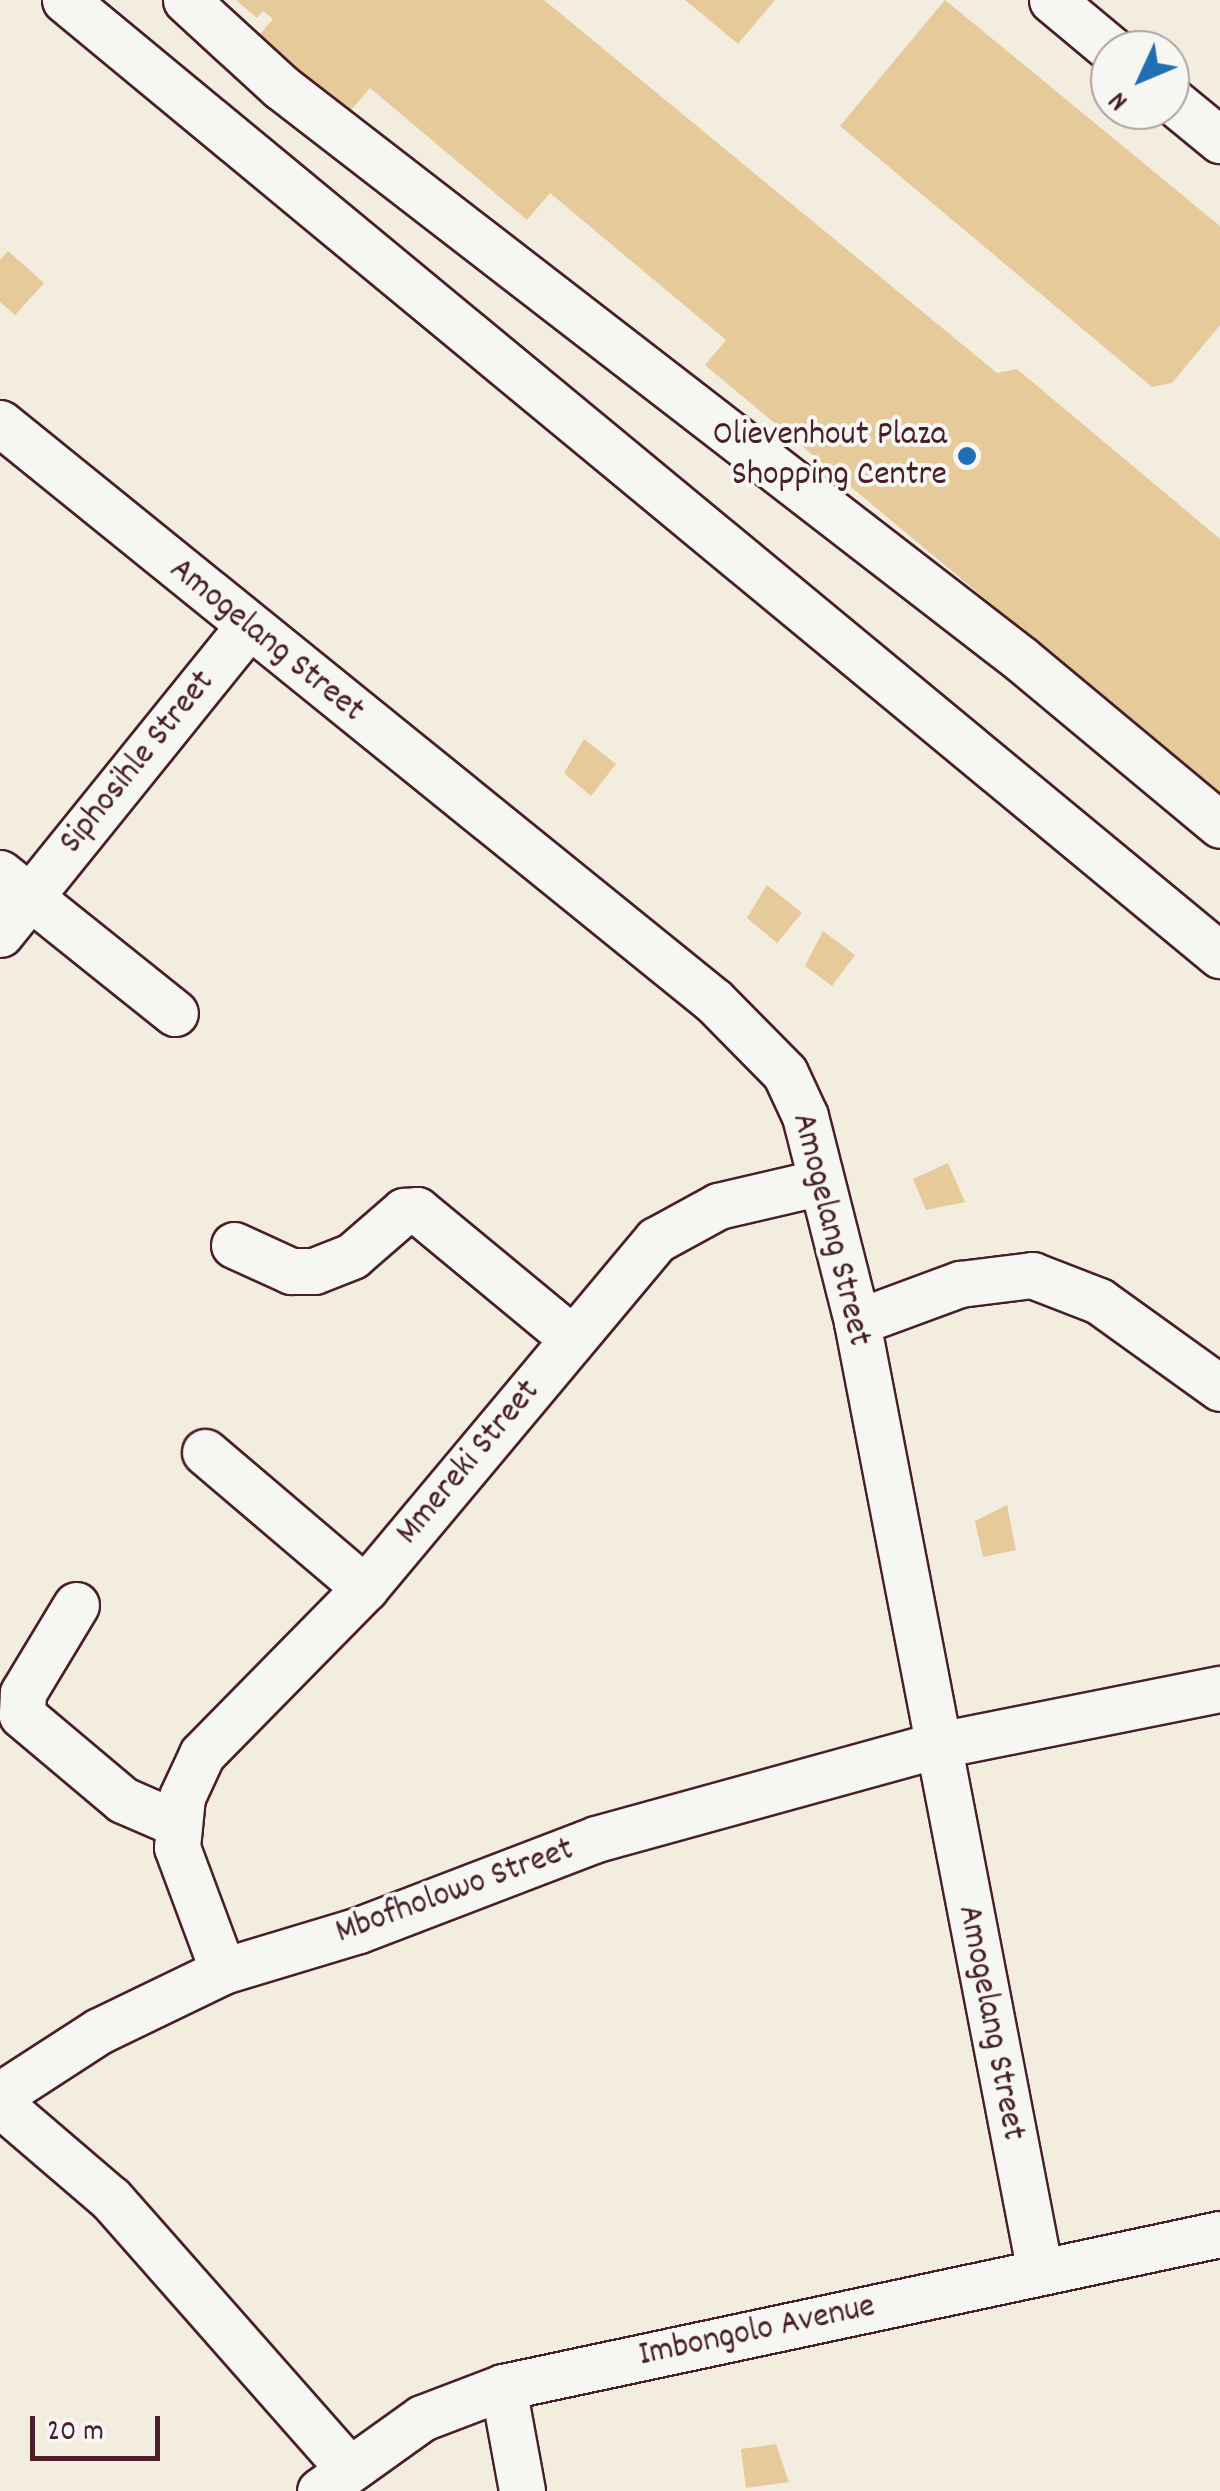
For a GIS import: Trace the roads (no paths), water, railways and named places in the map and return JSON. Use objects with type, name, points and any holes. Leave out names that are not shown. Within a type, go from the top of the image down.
[{"type":"street","points":[[65,0],[1220,955]]},
{"type":"street","points":[[186,0],[281,88],[990,635],[1220,825]]},
{"type":"street","points":[[1052,0],[1090,32]]},
{"type":"street","points":[[1190,115],[1220,140]]},
{"type":"street","name":"Amogelang Street","points":[[0,424],[756,1039],[785,1073],[822,1182],[857,1322],[934,1746],[1040,2272]]},
{"type":"street","name":"Siphosihle Street","points":[[0,934],[15,885],[247,628]]},
{"type":"street","points":[[15,885],[175,1013]]},
{"type":"street","name":"Mmereki Street","points":[[223,1972],[182,1872],[176,1823],[202,1754],[365,1588],[622,1274],[682,1222],[718,1206],[822,1182]]},
{"type":"street","points":[[234,1244],[291,1271],[314,1270],[352,1256],[404,1211],[416,1210],[572,1338]]},
{"type":"street","points":[[857,1322],[960,1284],[1032,1274],[1099,1300],[1220,1388]]},
{"type":"street","points":[[205,1452],[365,1588]]},
{"type":"street","points":[[76,1605],[24,1694],[22,1715],[122,1800],[176,1823]]},
{"type":"street","name":"Mbofholowo Street","points":[[0,2095],[99,2031],[223,1972],[359,1930],[662,1818],[934,1746],[1220,1688]]},
{"type":"street","points":[[0,2104],[111,2198],[333,2479]]},
{"type":"street","name":"Imbongolo Avenue","points":[[333,2479],[422,2418],[503,2387],[1220,2234]]},
{"type":"street","points":[[503,2387],[522,2491]]},
{"type":"place","name":"Olievenhout Plaza Shopping Centre","points":[[967,456]]}]
